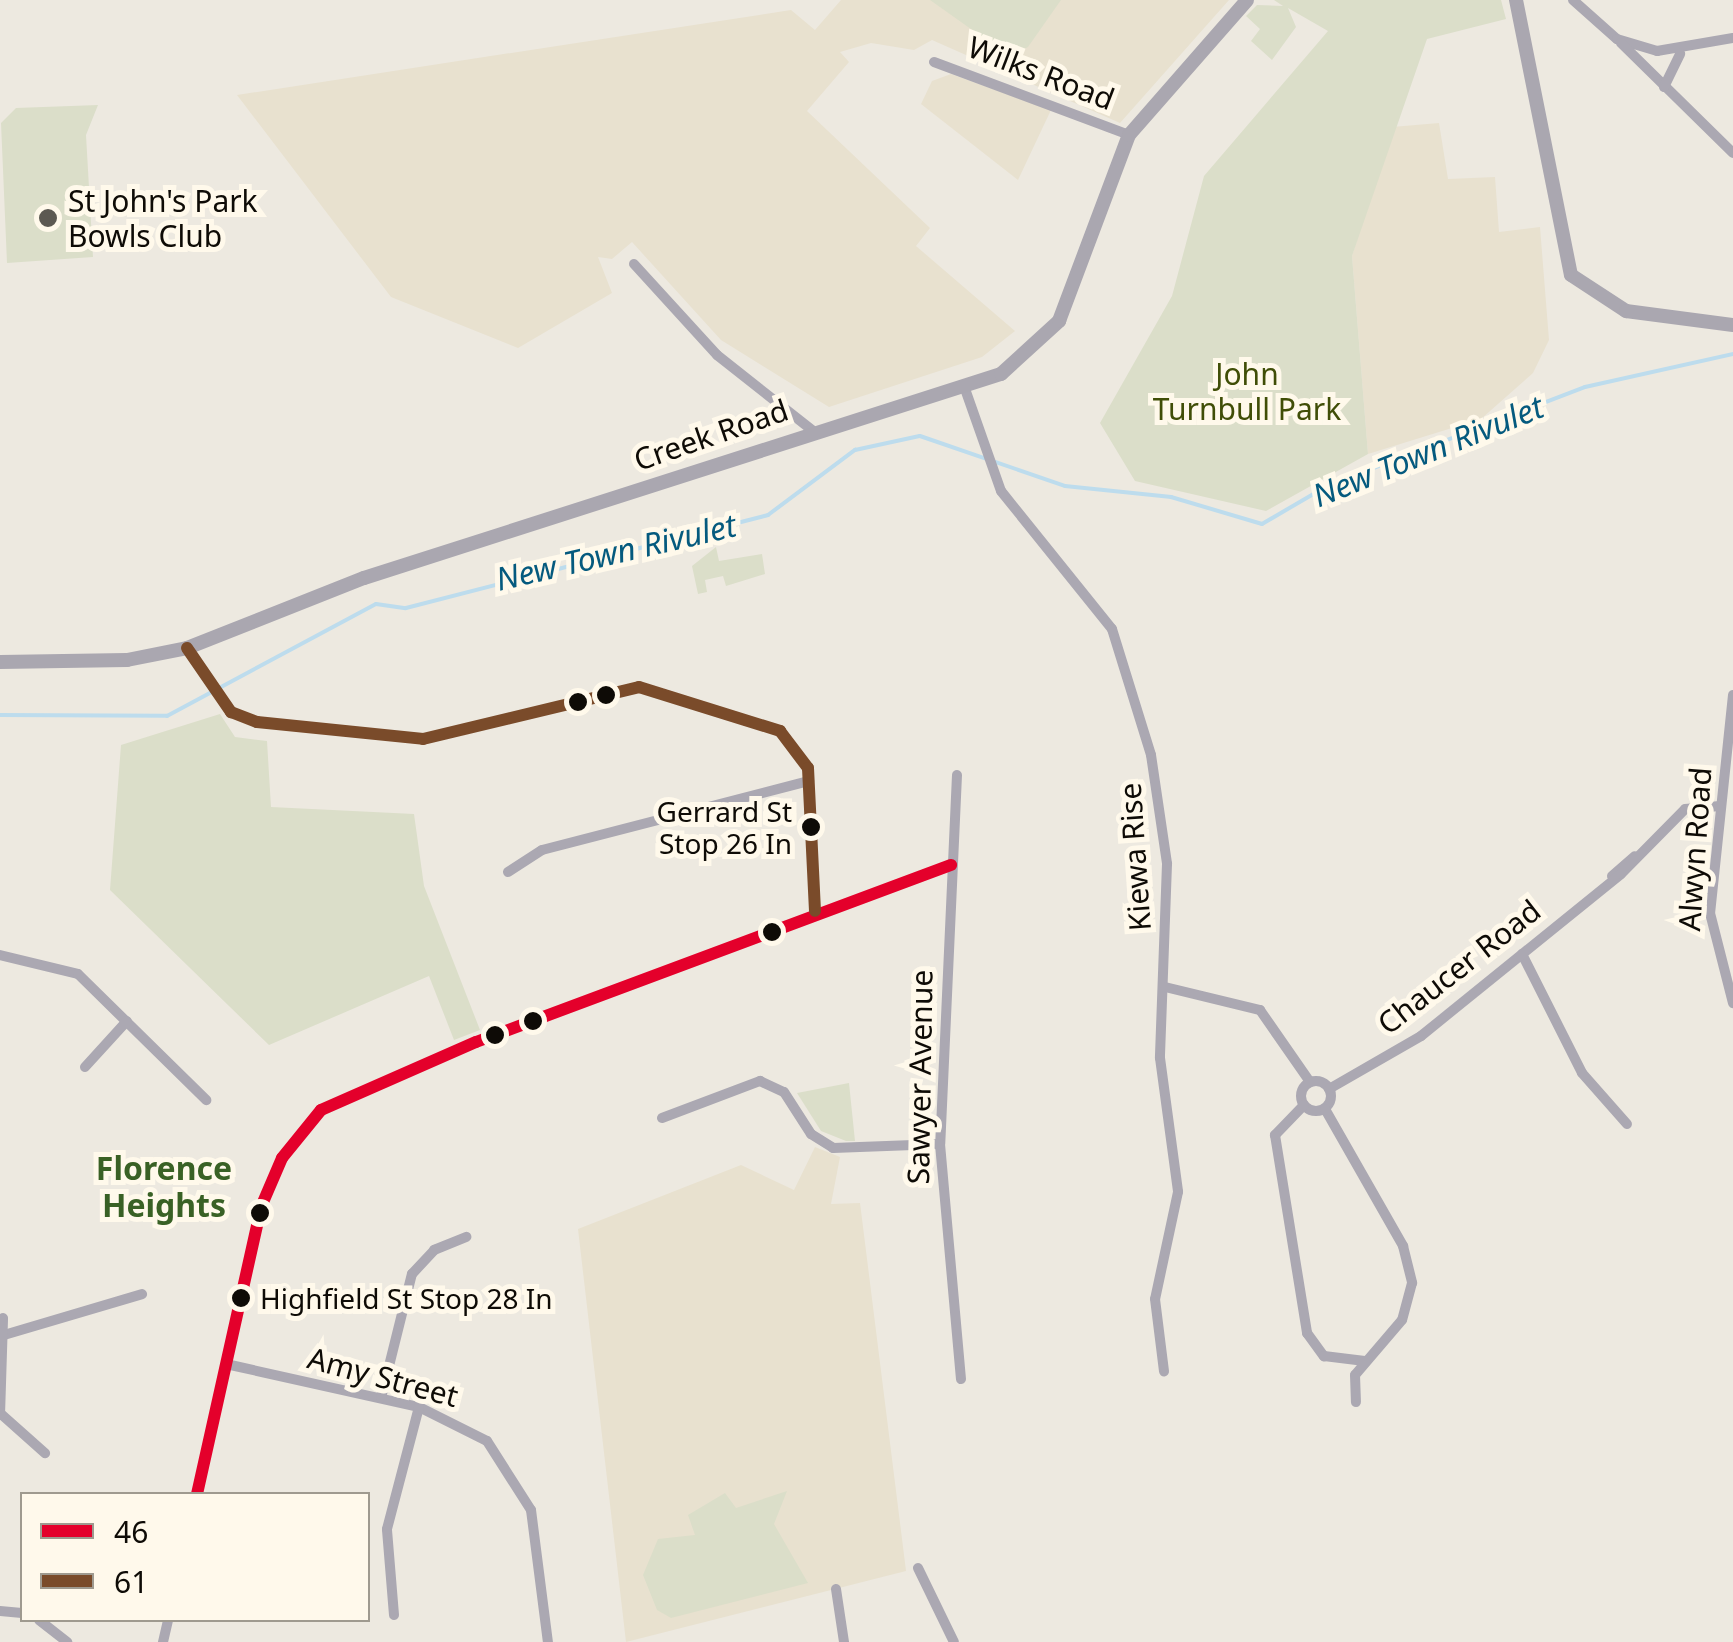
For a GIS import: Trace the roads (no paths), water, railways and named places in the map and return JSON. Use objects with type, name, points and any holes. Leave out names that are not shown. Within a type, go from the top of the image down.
[{"type":"street","name":"Creek Road","points":[[0,662],[127,660],[187,648],[364,578],[812,430],[1014,368],[1050,335],[1129,135],[1247,0]]},
{"type":"street","points":[[1516,0],[1571,276],[1626,311],[1733,325]]},
{"type":"street","points":[[1574,0],[1733,153]]},
{"type":"street","points":[[1617,38],[1681,54],[1733,38]]},
{"type":"street","points":[[1664,88],[1681,54]]},
{"type":"street","name":"Wilks Road","points":[[934,62],[962,65],[1129,135]]},
{"type":"street","points":[[634,264],[717,355],[799,411],[812,430]]},
{"type":"street","name":"Kiewa Rise","points":[[964,386],[994,475],[1119,644],[1165,842],[1161,1066],[1178,1192],[1154,1300],[1164,1371]]},
{"type":"street","points":[[187,648],[226,706],[257,722],[423,739],[649,688],[788,735],[809,781],[815,911]]},
{"type":"street","name":"Alwyn Road","points":[[1733,695],[1711,935],[1733,1003]]},
{"type":"street","name":"Sawyer Avenue","points":[[957,775],[940,1144],[961,1379]]},
{"type":"street","points":[[508,872],[542,850],[809,781]]},
{"type":"street","name":"Chaucer Road","points":[[1329,1089],[1422,1036],[1522,954],[1685,809],[1720,806]]},
{"type":"street","points":[[196,1492],[267,1189],[321,1110],[815,911],[951,865]]},
{"type":"street","points":[[1522,954],[1582,1073],[1626,1124]]},
{"type":"street","points":[[0,955],[69,968],[206,1100]]},
{"type":"street","points":[[1165,988],[1260,1010],[1310,1082],[1329,1089],[1324,1109],[1410,1263],[1402,1320],[1365,1361],[1356,1402]]},
{"type":"street","points":[[85,1068],[127,1021]]},
{"type":"street","points":[[662,1118],[760,1081],[784,1092],[825,1145],[940,1144]]},
{"type":"street","points":[[1310,1082],[1304,1105],[1275,1135],[1307,1332],[1324,1356],[1365,1361]]},
{"type":"street","points":[[1304,1105],[1324,1109]]},
{"type":"street","points":[[381,1398],[412,1274],[434,1250],[466,1237]]},
{"type":"street","points":[[2,1339],[142,1294]]},
{"type":"street","points":[[3,1318],[0,1415],[45,1453]]},
{"type":"street","name":"Amy Street","points":[[226,1364],[419,1408],[472,1430],[518,1480],[534,1526],[548,1642]]},
{"type":"street","points":[[394,1615],[387,1529],[419,1408]]},
{"type":"street","points":[[918,1568],[954,1642]]},
{"type":"street","points":[[836,1590],[844,1642]]},
{"type":"street","points":[[42,1622],[67,1642]]},
{"type":"waterway","name":"New Town Rivulet","points":[[0,715],[167,716],[376,604],[406,608],[768,515],[855,450],[920,436],[1065,486],[1171,497],[1262,524],[1327,486],[1585,387],[1733,354]]},
{"type":"place","name":"St John's Park Bowls Club","points":[[48,218]]},
{"type":"place","name":"Gerrard St Stop 26 In","points":[[811,827]]},
{"type":"place","name":"Highfield St Stop 28 In","points":[[241,1298]]},
{"type":"district","name":"Florence Heights","points":[[164,1188]]},
{"type":"park label","name":"John Turnbull Park","points":[[1247,391]]}]
